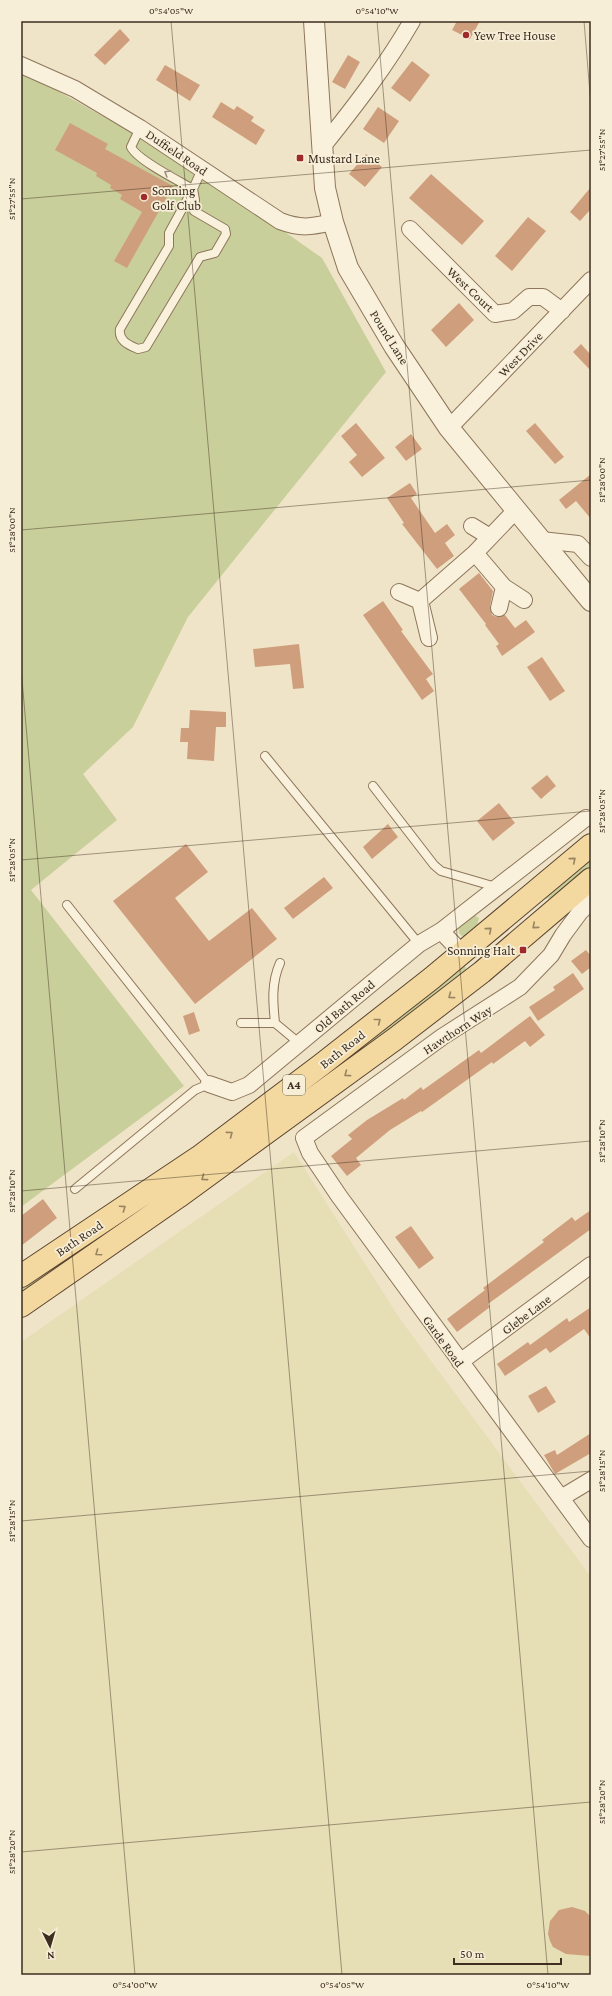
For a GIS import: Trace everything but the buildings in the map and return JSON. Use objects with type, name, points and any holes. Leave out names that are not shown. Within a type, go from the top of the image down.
[{"type":"main road","name":"Bath Road","points":[[21,1276],[199,1157],[321,1065],[462,952],[591,845]]},
{"type":"main road","name":"Bath Road","points":[[21,1306],[203,1179],[376,1053],[482,972],[591,879]]},
{"type":"main road","points":[[462,952],[482,972]]},
{"type":"street","name":"Pound Lane","points":[[314,21],[325,188],[333,222],[348,268],[394,346],[449,428],[591,601]]},
{"type":"street","points":[[323,146],[360,100],[396,48],[412,21]]},
{"type":"street","name":"Duffield Road","points":[[21,65],[75,89],[140,128],[280,221],[295,227],[313,227],[333,222]]},
{"type":"street","name":"West Court","points":[[410,229],[495,314],[512,311],[529,297],[543,297],[562,311]]},
{"type":"street","name":"West Drive","points":[[449,428],[591,280]]},
{"type":"street","points":[[420,601],[475,553],[516,510]]},
{"type":"street","points":[[472,526],[490,537]]},
{"type":"street","points":[[540,540],[578,544],[591,558]]},
{"type":"street","points":[[475,553],[504,587],[524,600]]},
{"type":"street","points":[[499,608],[504,587]]},
{"type":"street","points":[[399,592],[420,601]]},
{"type":"street","points":[[420,601],[429,638]]},
{"type":"street","name":"Old Bath Road","points":[[209,1084],[232,1092],[250,1085],[419,944],[441,931],[496,886],[586,818]]},
{"type":"street","name":"Hawthorn Way","points":[[304,1138],[442,1037],[520,987],[551,955],[575,918],[591,901]]},
{"type":"street","points":[[441,931],[462,952]]},
{"type":"street","name":"Garde Road","points":[[304,1138],[310,1153],[338,1196],[460,1362],[561,1498],[586,1521],[591,1539]]},
{"type":"street","name":"Glebe Lane","points":[[460,1362],[591,1265]]},
{"type":"street","points":[[561,1498],[591,1480]]},
{"type":"lane","points":[[140,128],[131,144],[134,152],[193,189],[195,200],[194,211],[225,229],[226,234],[216,253],[200,257],[146,347],[138,349],[124,341],[120,336],[120,329],[169,246],[169,234],[193,189],[202,168]]},
{"type":"lane","points":[[265,756],[419,944]]},
{"type":"lane","points":[[372,786],[434,865],[441,871],[496,886]]},
{"type":"lane","points":[[67,905],[209,1084],[195,1090],[75,1189]]},
{"type":"lane","points":[[276,1023],[273,999],[275,974],[280,963]]},
{"type":"lane","points":[[241,1023],[276,1023],[299,1043]]},
{"type":"shaded area","points":[[294,1152],[400,1319],[591,1577],[591,1975],[21,1975],[21,1342]]},
{"type":"green space","name":"Sonning Golf Club","points":[[21,70],[194,168],[322,258],[386,372],[188,617],[133,727],[83,774],[117,820],[31,890],[184,1086],[21,1207]]},
{"type":"green space","points":[[591,855],[591,867],[556,897],[544,899],[481,953],[478,950]]},
{"type":"green space","points":[[474,915],[479,918],[477,926],[464,938],[459,933],[458,927]]},
{"type":"green space","points":[[460,965],[465,966],[467,972],[306,1095],[21,1297],[21,1286]]},
{"type":"place","name":"Yew Tree House","points":[[466,35]]},
{"type":"place","name":"Mustard Lane","points":[[300,158]]},
{"type":"place","name":"Sonning Golf Club","points":[[144,197]]},
{"type":"place","name":"Sonning Halt","points":[[523,950]]}]
